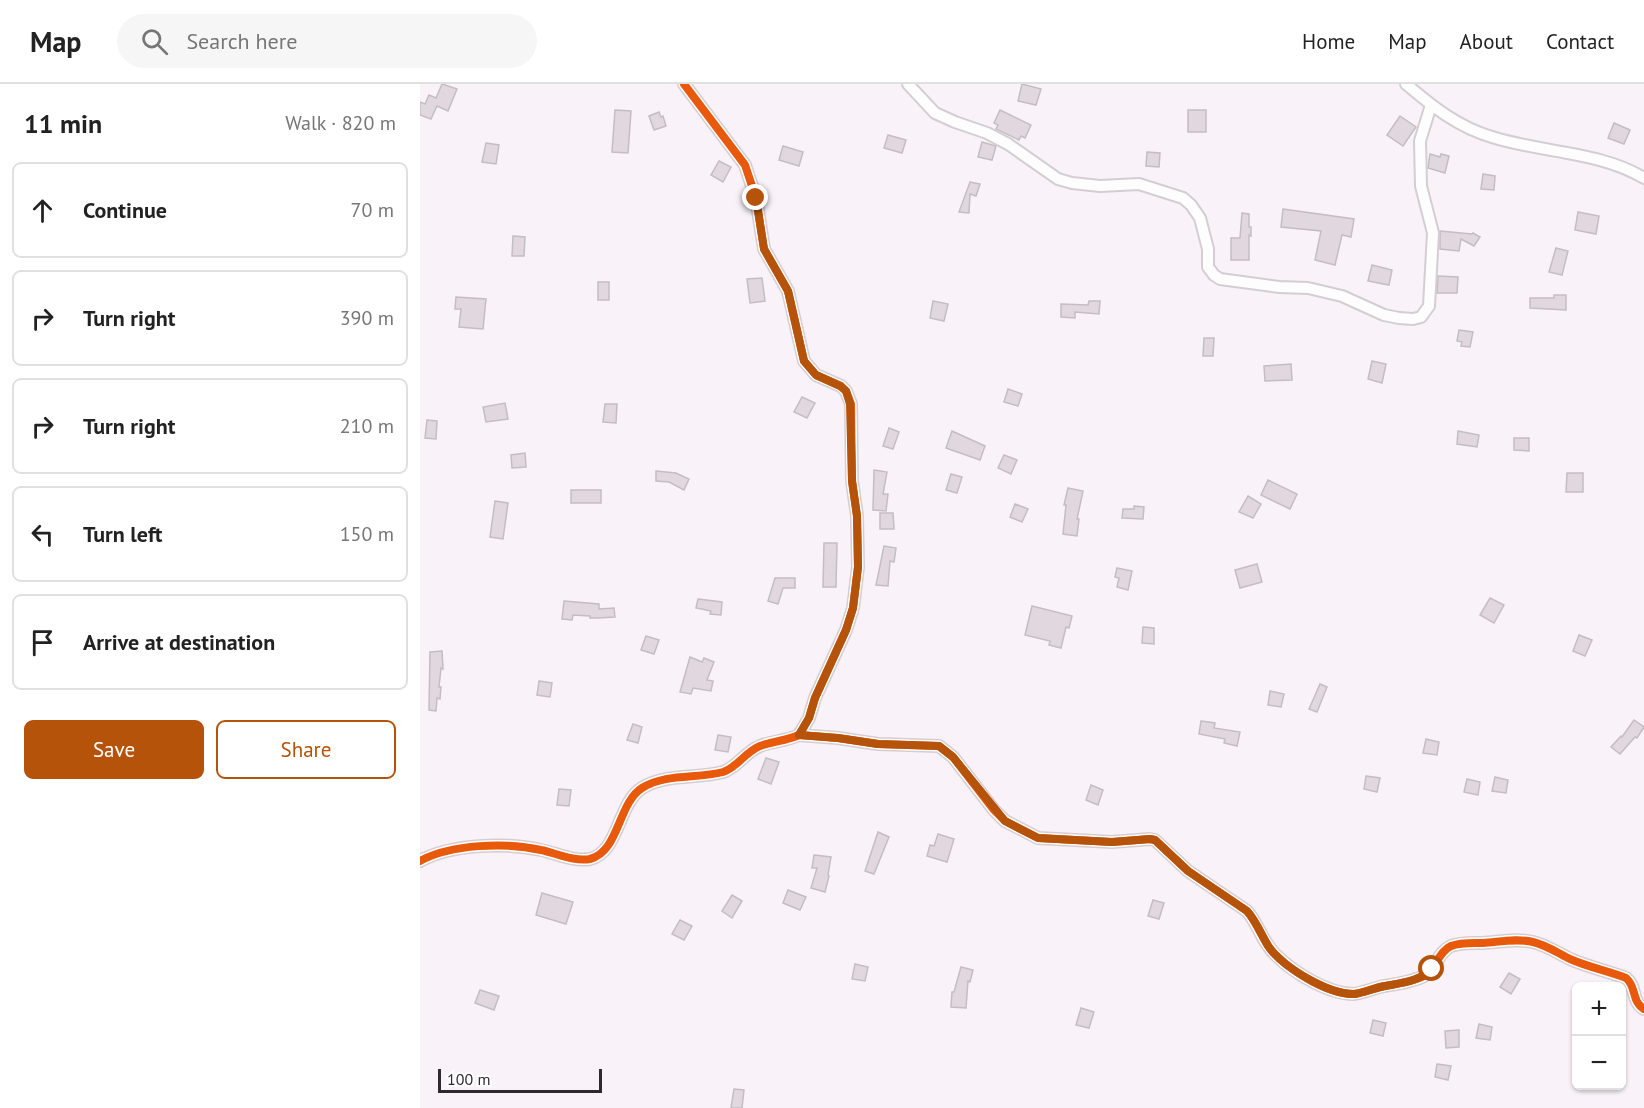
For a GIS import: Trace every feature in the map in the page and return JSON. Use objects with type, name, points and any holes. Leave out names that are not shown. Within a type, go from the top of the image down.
[{"type":"street","points":[[684,84],[745,165],[756,198],[764,249],[788,291],[804,361],[816,375],[846,391],[850,404],[858,567],[853,608],[846,630],[815,698],[809,718],[799,735]]},
{"type":"street","points":[[908,84],[935,113],[1008,144],[1058,179],[1100,186],[1139,184],[1183,198],[1200,218],[1205,233],[1209,267],[1220,279],[1279,287],[1308,288],[1342,296],[1384,315],[1413,319],[1421,316],[1429,306],[1433,233],[1421,186],[1420,141],[1431,105]]},
{"type":"street","points":[[1406,84],[1449,118],[1491,137],[1587,158],[1616,166],[1644,178]]},
{"type":"street","points":[[420,861],[447,851],[498,846],[522,846],[566,857],[589,859],[603,853],[628,803],[644,786],[672,778],[722,772],[733,768],[748,752],[760,746],[799,735],[878,744],[939,746],[953,757],[1005,821],[1038,838],[1112,842],[1155,840],[1188,871],[1247,911],[1254,918],[1276,956],[1329,989],[1356,994],[1410,981],[1425,975],[1444,951],[1451,946],[1467,943],[1518,941],[1544,945],[1573,960],[1626,978],[1632,983],[1634,999],[1644,1009]]},
{"type":"building","points":[[442,84],[457,89],[448,111],[437,106],[431,119],[420,115],[420,102],[425,104],[429,95],[436,98]]},
{"type":"building","points":[[1022,84],[1041,89],[1036,105],[1018,101]]},
{"type":"building","points":[[615,110],[631,111],[628,153],[612,152]]},
{"type":"building","points":[[1000,110],[1031,125],[1025,138],[1021,136],[1019,140],[996,129],[998,125],[994,123]]},
{"type":"building","points":[[1188,110],[1206,110],[1206,132],[1188,132]]},
{"type":"building","points":[[659,112],[666,126],[654,130],[649,116]]},
{"type":"building","points":[[1400,116],[1416,127],[1403,146],[1387,135]]},
{"type":"building","points":[[1614,123],[1630,130],[1624,144],[1608,138]]},
{"type":"building","points":[[888,135],[906,140],[902,153],[884,148]]},
{"type":"building","points":[[982,142],[996,146],[992,160],[978,157]]},
{"type":"building","points":[[486,143],[499,145],[496,164],[482,162]]},
{"type":"building","points":[[783,146],[803,152],[799,166],[779,160]]},
{"type":"building","points":[[1147,152],[1160,153],[1159,167],[1146,166]]},
{"type":"building","points":[[1430,154],[1440,157],[1441,154],[1449,156],[1445,173],[1428,168]]},
{"type":"building","points":[[719,161],[731,167],[723,182],[711,175]]},
{"type":"building","points":[[1483,174],[1495,176],[1494,190],[1481,189]]},
{"type":"building","points":[[970,182],[980,184],[976,196],[970,194],[969,213],[959,212]]},
{"type":"building","points":[[1283,209],[1354,219],[1351,237],[1342,235],[1335,265],[1315,260],[1321,231],[1281,227]]},
{"type":"building","points":[[1578,212],[1599,216],[1596,234],[1575,230]]},
{"type":"building","points":[[1242,213],[1249,214],[1249,227],[1251,227],[1249,260],[1231,260],[1231,238],[1240,238]]},
{"type":"building","points":[[1440,231],[1473,233],[1480,237],[1474,246],[1461,239],[1459,251],[1440,249]]},
{"type":"building","points":[[513,236],[525,237],[524,256],[512,256]]},
{"type":"building","points":[[1556,248],[1568,251],[1562,275],[1549,272]]},
{"type":"building","points":[[1372,265],[1392,270],[1389,285],[1368,281]]},
{"type":"building","points":[[1438,276],[1458,277],[1457,293],[1437,293]]},
{"type":"building","points":[[762,278],[765,301],[750,303],[747,279]]},
{"type":"building","points":[[598,282],[609,282],[609,300],[598,300]]},
{"type":"building","points":[[1554,295],[1566,295],[1566,310],[1530,308],[1530,298],[1554,298]]},
{"type":"building","points":[[456,297],[486,299],[483,329],[459,327],[461,309],[455,309]]},
{"type":"building","points":[[933,301],[948,304],[944,321],[930,318]]},
{"type":"building","points":[[1089,301],[1100,301],[1099,314],[1075,312],[1075,318],[1061,317],[1061,304],[1088,305]]},
{"type":"building","points":[[1459,330],[1473,332],[1470,347],[1461,346],[1462,342],[1457,341]]},
{"type":"building","points":[[1204,338],[1214,338],[1213,356],[1203,356]]},
{"type":"building","points":[[1372,361],[1386,364],[1382,383],[1368,379]]},
{"type":"building","points":[[1291,364],[1292,380],[1265,381],[1264,366]]},
{"type":"building","points":[[1008,389],[1022,394],[1018,406],[1004,402]]},
{"type":"building","points":[[802,397],[815,403],[807,418],[794,412]]},
{"type":"building","points":[[505,403],[508,419],[486,422],[483,407]]},
{"type":"building","points":[[605,404],[617,404],[616,423],[603,422]]},
{"type":"building","points":[[427,420],[437,421],[436,439],[425,438]]},
{"type":"building","points":[[889,428],[899,432],[893,449],[883,446]]},
{"type":"building","points":[[952,431],[985,446],[980,460],[946,448]]},
{"type":"building","points":[[1458,431],[1479,435],[1477,447],[1457,444]]},
{"type":"building","points":[[1514,438],[1529,438],[1529,451],[1514,450]]},
{"type":"building","points":[[525,453],[526,467],[512,468],[511,455]]},
{"type":"building","points":[[1004,455],[1017,460],[1011,474],[998,468]]},
{"type":"building","points":[[874,470],[887,472],[883,494],[888,494],[886,511],[873,510]]},
{"type":"building","points":[[656,471],[676,473],[689,479],[684,490],[669,482],[656,481]]},
{"type":"building","points":[[1567,473],[1583,473],[1583,492],[1566,492]]},
{"type":"building","points":[[951,474],[962,477],[957,493],[946,490]]},
{"type":"building","points":[[1268,480],[1297,494],[1290,509],[1261,495]]},
{"type":"building","points":[[1068,488],[1083,491],[1077,519],[1079,519],[1077,536],[1063,534],[1066,505],[1064,505]]},
{"type":"building","points":[[571,490],[601,490],[601,503],[571,503]]},
{"type":"building","points":[[1248,496],[1261,504],[1253,518],[1239,512]]},
{"type":"building","points":[[495,501],[508,503],[503,539],[490,537]]},
{"type":"building","points":[[1015,504],[1028,509],[1022,522],[1010,517]]},
{"type":"building","points":[[1134,506],[1144,507],[1143,519],[1122,518],[1123,509],[1134,509]]},
{"type":"building","points":[[880,513],[893,513],[894,529],[880,529]]},
{"type":"building","points":[[824,543],[837,543],[836,587],[823,587]]},
{"type":"building","points":[[884,546],[896,548],[894,562],[890,561],[888,586],[876,585]]},
{"type":"building","points":[[1257,564],[1262,582],[1240,588],[1235,570]]},
{"type":"building","points":[[1117,568],[1132,571],[1128,590],[1117,587],[1119,578],[1115,577]]},
{"type":"building","points":[[775,578],[795,578],[795,588],[783,588],[778,604],[768,601]]},
{"type":"building","points":[[1490,598],[1504,605],[1494,623],[1480,615]]},
{"type":"building","points":[[698,599],[722,602],[721,615],[710,614],[711,611],[696,608]]},
{"type":"building","points":[[564,601],[599,604],[599,609],[614,608],[615,617],[590,618],[590,616],[573,615],[572,620],[562,619]]},
{"type":"building","points":[[1032,606],[1072,616],[1069,628],[1066,627],[1061,648],[1049,645],[1050,641],[1025,635]]},
{"type":"building","points":[[1143,627],[1154,628],[1154,644],[1142,643]]},
{"type":"building","points":[[1579,635],[1592,640],[1585,656],[1573,651]]},
{"type":"building","points":[[646,636],[659,640],[654,654],[641,650]]},
{"type":"building","points":[[442,651],[440,699],[437,698],[436,711],[429,710],[430,652]]},
{"type":"building","points":[[690,657],[702,662],[704,658],[714,662],[707,680],[713,681],[711,691],[693,688],[691,694],[680,692]]},
{"type":"building","points":[[539,681],[552,683],[550,697],[537,695]]},
{"type":"building","points":[[1320,684],[1327,687],[1317,712],[1309,709]]},
{"type":"building","points":[[1270,691],[1284,694],[1281,707],[1268,705]]},
{"type":"building","points":[[1634,720],[1644,727],[1637,738],[1635,737],[1620,754],[1611,747],[1622,737]]},
{"type":"building","points":[[1201,721],[1215,723],[1214,728],[1240,732],[1237,746],[1224,743],[1225,739],[1199,734]]},
{"type":"building","points":[[633,724],[642,727],[638,743],[627,740]]},
{"type":"building","points":[[718,735],[731,737],[728,752],[715,750]]},
{"type":"building","points":[[1426,739],[1439,742],[1437,755],[1423,753]]},
{"type":"building","points":[[766,758],[779,762],[771,784],[758,779]]},
{"type":"building","points":[[1366,776],[1380,778],[1377,792],[1364,789]]},
{"type":"building","points":[[1495,777],[1508,780],[1506,793],[1492,791]]},
{"type":"building","points":[[1467,779],[1480,782],[1478,795],[1464,792]]},
{"type":"building","points":[[1091,785],[1103,790],[1098,805],[1086,800]]},
{"type":"building","points":[[559,789],[571,790],[569,806],[557,805]]},
{"type":"building","points":[[878,832],[889,837],[874,874],[865,871]]},
{"type":"building","points":[[938,834],[954,839],[947,862],[927,856],[930,845],[934,846]]},
{"type":"building","points":[[814,855],[831,857],[825,892],[811,888],[817,868],[812,868]]},
{"type":"building","points":[[788,890],[806,897],[800,910],[783,903]]},
{"type":"building","points":[[542,893],[573,902],[566,924],[536,915]]},
{"type":"building","points":[[732,895],[742,901],[732,918],[722,911]]},
{"type":"building","points":[[1153,900],[1164,903],[1159,919],[1148,916]]},
{"type":"building","points":[[680,920],[692,926],[684,940],[672,934]]},
{"type":"building","points":[[855,964],[868,967],[865,981],[852,979]]},
{"type":"building","points":[[961,967],[973,970],[970,982],[968,981],[966,1008],[951,1007],[952,992],[954,992]]},
{"type":"building","points":[[1509,973],[1520,979],[1511,994],[1500,987]]},
{"type":"building","points":[[480,990],[499,996],[494,1010],[475,1003]]},
{"type":"building","points":[[1081,1008],[1094,1012],[1089,1028],[1076,1025]]},
{"type":"building","points":[[1373,1020],[1386,1023],[1383,1036],[1370,1033]]},
{"type":"building","points":[[1479,1024],[1492,1027],[1490,1040],[1476,1038]]},
{"type":"building","points":[[1459,1030],[1459,1047],[1446,1048],[1445,1031]]},
{"type":"building","points":[[1437,1064],[1451,1066],[1448,1080],[1435,1077]]},
{"type":"building","points":[[734,1089],[744,1090],[742,1108],[731,1108]]},
{"type":"cycle path","points":[[420,861],[447,851],[496,845],[527,847],[584,860],[600,855],[613,837],[628,804],[642,788],[671,778],[723,772],[760,746],[799,735],[809,718],[815,698],[846,630],[853,608],[858,567],[857,516],[852,481],[851,404],[846,391],[841,386],[816,375],[804,361],[788,291],[764,249],[756,198],[745,165],[684,84]]},
{"type":"cycle path","points":[[799,735],[878,744],[939,746],[953,757],[1005,821],[1038,838],[1112,842],[1155,840],[1188,871],[1247,911],[1268,946],[1284,963],[1312,981],[1333,990],[1353,994],[1361,993],[1419,978],[1428,973],[1443,952],[1451,946],[1521,940],[1538,943],[1577,962],[1626,978],[1632,986],[1637,1002],[1644,1009]]},
{"type":"route","points":[[756,198],[759,231],[764,249],[788,291],[804,361],[816,375],[846,391],[850,404],[858,567],[853,608],[846,630],[815,698],[809,718],[799,735],[878,744],[939,746],[953,757],[1005,821],[1038,838],[1112,842],[1155,840],[1188,871],[1247,911],[1254,918],[1276,956],[1314,982],[1329,989],[1356,994],[1410,981],[1425,975],[1432,969]]}]
